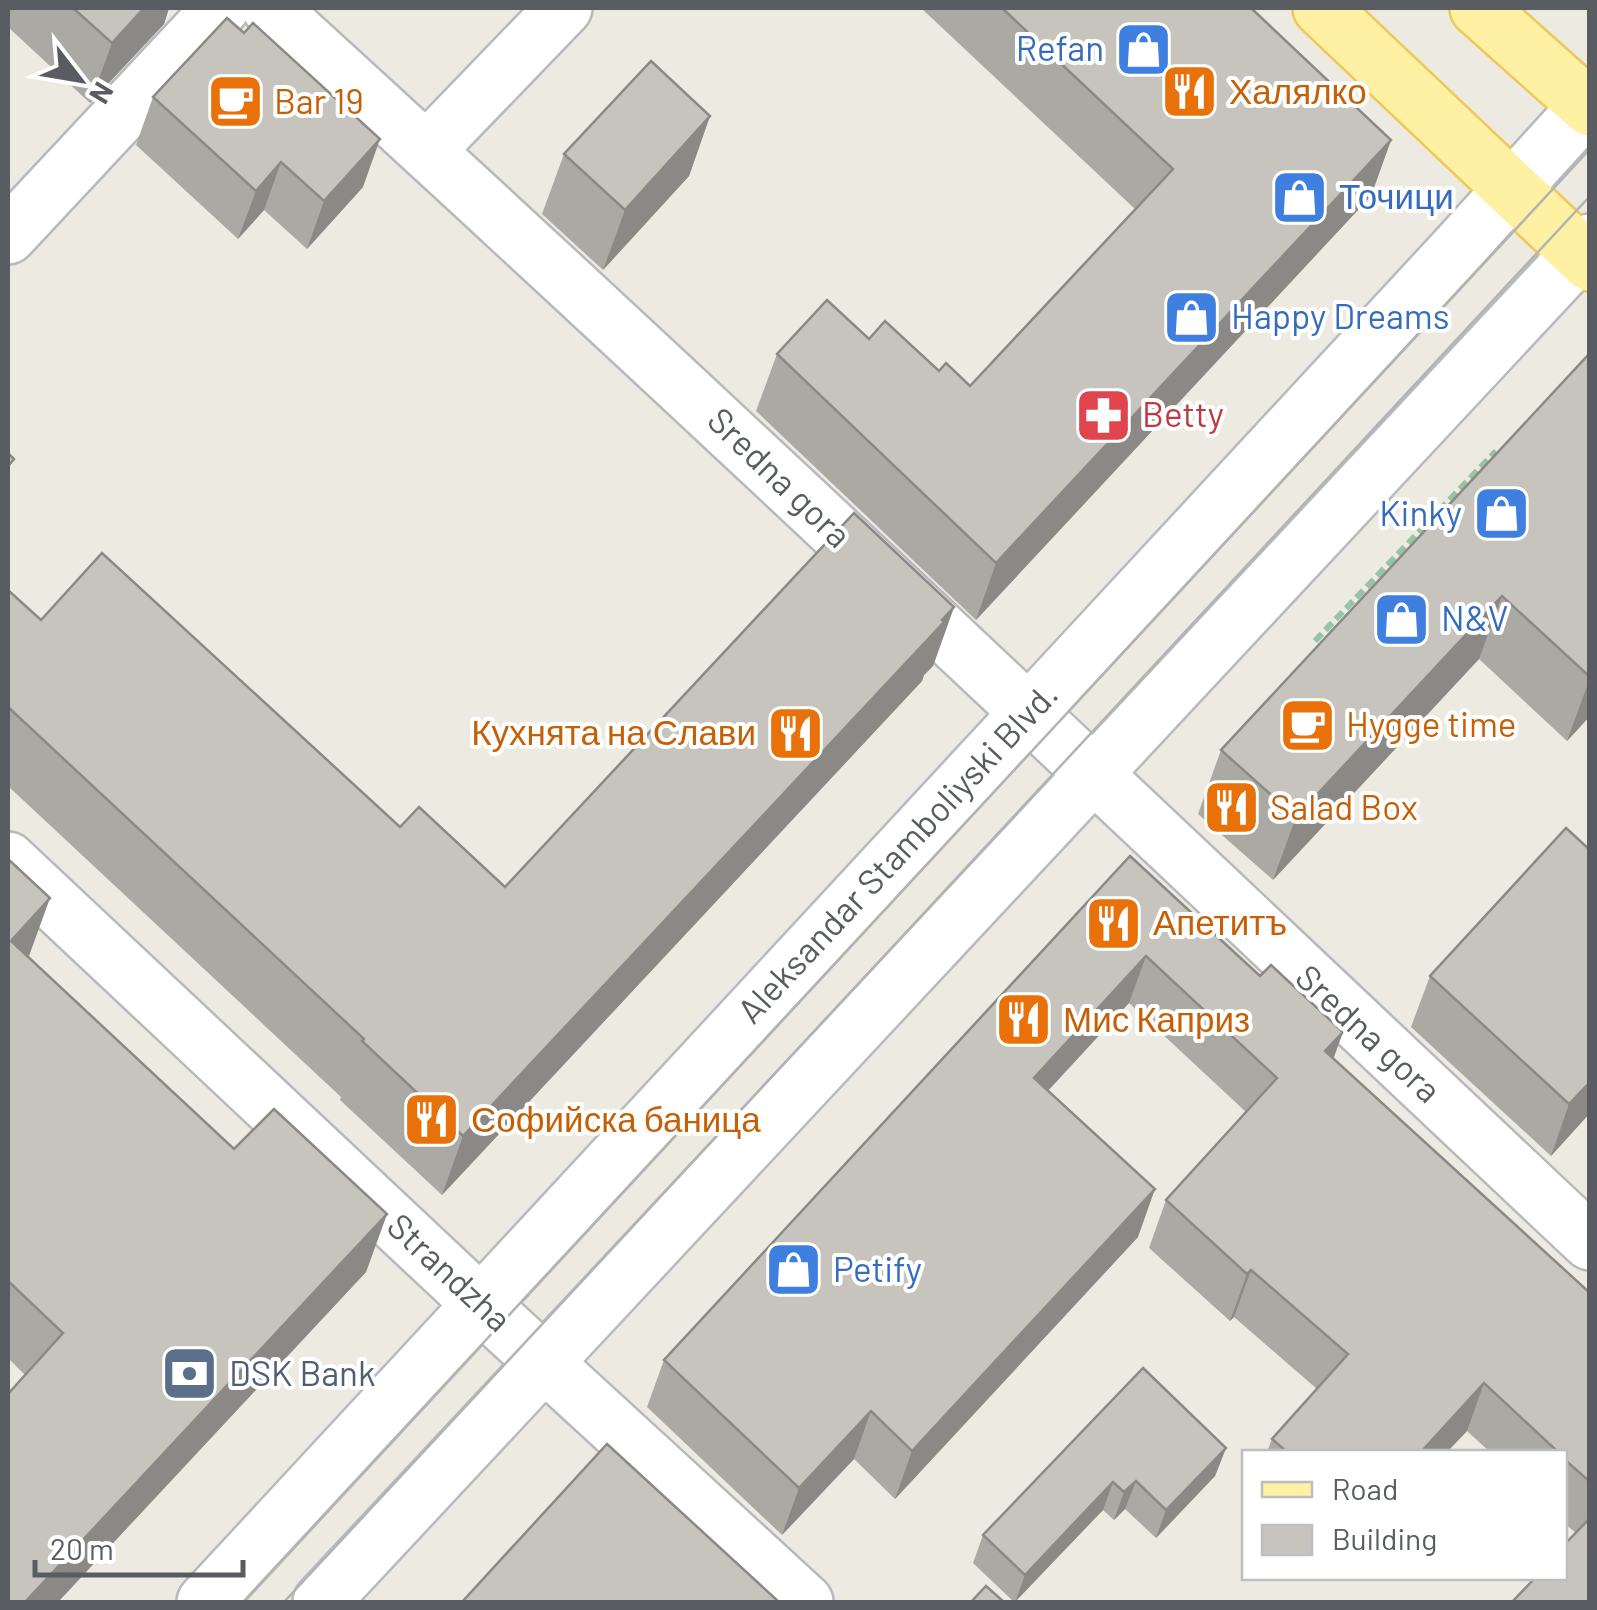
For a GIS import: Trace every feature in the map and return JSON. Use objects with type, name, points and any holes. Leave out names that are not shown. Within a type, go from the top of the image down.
[{"type":"main road","points":[[8,236],[221,8]]},
{"type":"main road","name":"Sredna gora","points":[[270,8],[727,427],[1590,1242]]},
{"type":"main road","points":[[426,150],[564,8]]},
{"type":"main road","points":[[321,1602],[1092,774],[1586,253],[1512,189],[1321,8]]},
{"type":"main road","points":[[1478,8],[1589,106]]},
{"type":"main road","name":"Aleksandar Stamboliyski Blvd.","points":[[206,1602],[1589,106]]},
{"type":"main road","name":"Strandzha","points":[[8,860],[805,1602]]},
{"type":"path","points":[[1315,641],[1496,450]]},
{"type":"building","points":[[73,8],[144,8],[112,43]]},
{"type":"building","points":[[1002,8],[1251,8],[1391,140],[996,563],[777,354],[827,300],[869,339],[885,321],[939,371],[946,363],[970,386],[1173,169]]},
{"type":"building","points":[[227,18],[244,33],[253,23],[380,139],[324,201],[281,162],[256,191],[153,97]]},
{"type":"building","points":[[651,61],[710,116],[625,210],[564,154]]},
{"type":"building","points":[[1590,353],[1590,677],[1502,596],[1296,817],[1221,750]]},
{"type":"building","points":[[854,513],[954,607],[463,1136],[8,707],[8,590],[41,620],[102,553],[400,827],[419,807],[505,887]]},
{"type":"building","points":[[1566,828],[1590,850],[1590,1082],[1569,1104],[1430,976]]},
{"type":"building","points":[[1130,856],[1260,976],[1271,965],[1343,1032],[1325,1051],[1590,1293],[1590,1482],[1567,1462],[1567,1450],[1556,1450],[1484,1383],[1423,1450],[1285,1450],[1272,1439],[1348,1354],[1251,1270],[1247,1274],[1166,1200],[1277,1078],[1146,956],[1034,1078],[1155,1189],[912,1451],[871,1411],[799,1488],[664,1360]]},
{"type":"building","points":[[8,859],[50,898],[11,941],[234,1149],[274,1109],[387,1214],[25,1602],[8,1602],[8,1394],[63,1333],[8,1281]]},
{"type":"building","points":[[1143,1368],[1226,1448],[1166,1510],[1136,1481],[1124,1492],[1113,1482],[1025,1575],[983,1535]]},
{"type":"building","points":[[607,1444],[779,1602],[462,1602]]},
{"type":"building","points":[[1590,1518],[1590,1602],[1512,1602],[1533,1580],[1567,1580],[1567,1542]]},
{"type":"building","points":[[986,1586],[1004,1602],[971,1602]]},
{"type":"tram line","points":[[243,1602],[1590,149]]},
{"type":"tram line","points":[[284,1602],[1590,196]]},
{"type":"place","name":"Refan","points":[[1143,49]]},
{"type":"place","name":"Халялко","points":[[1190,92]]},
{"type":"place","name":"Bar 19","points":[[235,102]]},
{"type":"place","name":"Точици","points":[[1300,197]]},
{"type":"place","name":"Happy Dreams","points":[[1192,317]]},
{"type":"place","name":"Betty","points":[[1103,415]]},
{"type":"place","name":"Kinky","points":[[1501,514]]},
{"type":"place","name":"N&V","points":[[1402,619]]},
{"type":"place","name":"Hygge time","points":[[1307,725]]},
{"type":"place","name":"Кухнята на Слави","points":[[795,733]]},
{"type":"place","name":"Salad Box","points":[[1231,808]]},
{"type":"place","name":"Апетитъ","points":[[1114,923]]},
{"type":"place","name":"Мис Каприз","points":[[1024,1020]]},
{"type":"place","name":"Софийска баница","points":[[432,1120]]},
{"type":"place","name":"Petify","points":[[794,1270]]},
{"type":"place","name":"DSK Bank","points":[[190,1374]]}]
